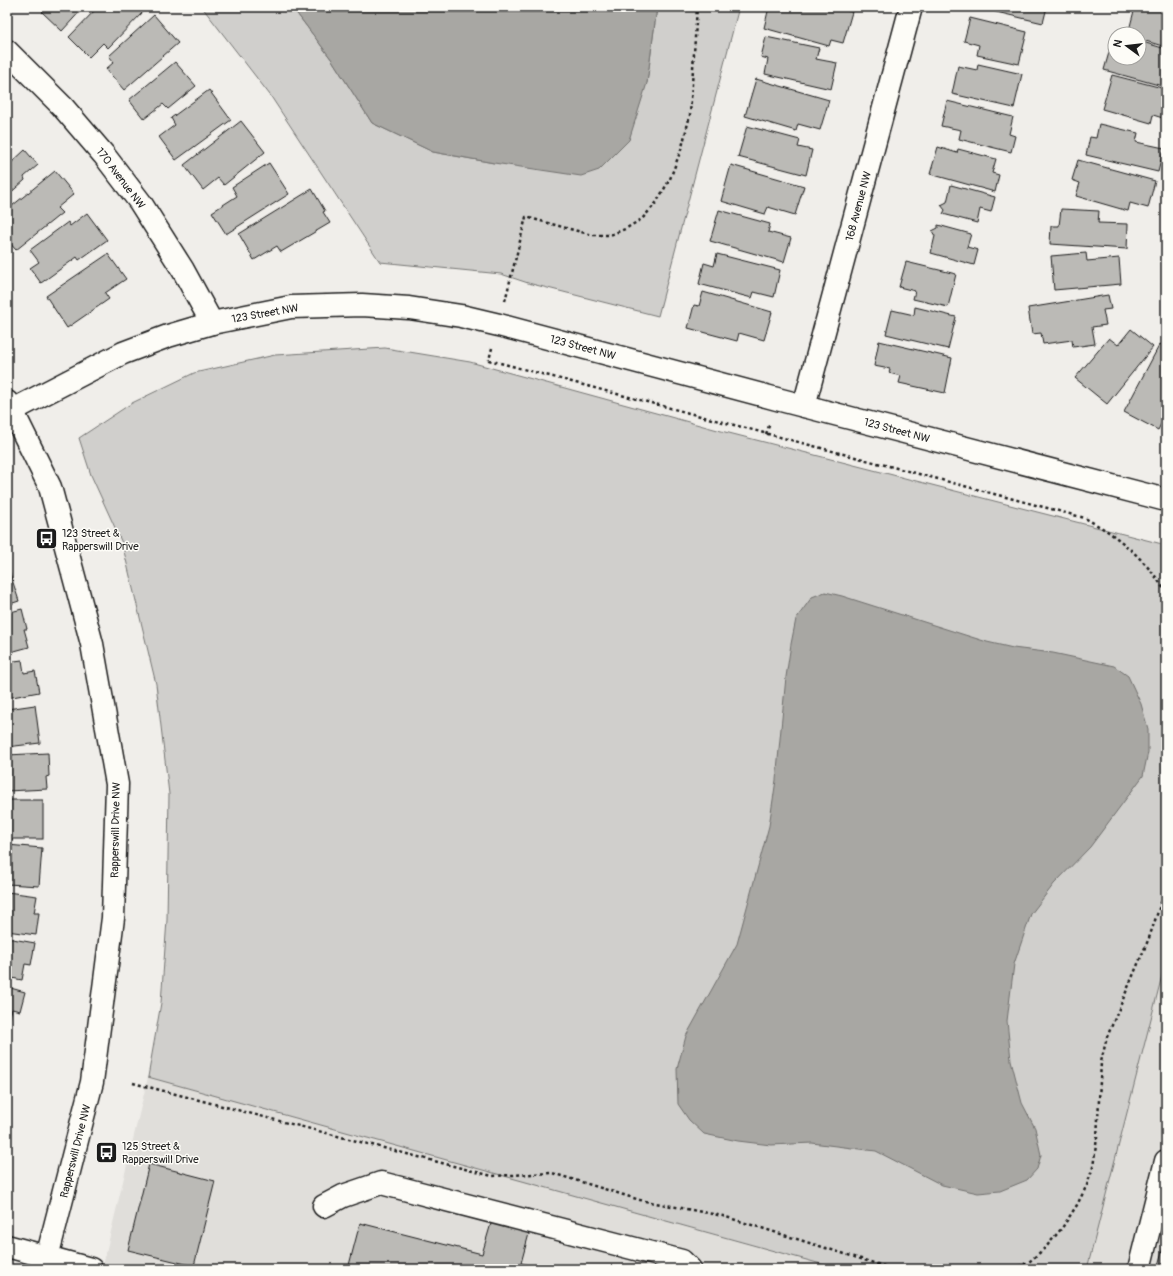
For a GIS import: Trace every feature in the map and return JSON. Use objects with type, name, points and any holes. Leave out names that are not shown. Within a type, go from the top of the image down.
[{"type":"street","name":"168 Avenue NW","points":[[804,406],[912,7]]},
{"type":"street","name":"170 Avenue NW","points":[[7,51],[62,106],[104,155],[140,202],[183,270],[212,323]]},
{"type":"street","name":"123 Street NW","points":[[9,408],[123,353],[168,336],[212,323],[291,307],[362,305],[409,308],[461,316],[499,325],[1166,500]]},
{"type":"street","name":"Rapperswill Drive NW","points":[[9,408],[50,487],[92,644],[117,784],[113,918],[92,1082],[46,1263]]},
{"type":"street","points":[[1139,1269],[1166,1161]]},
{"type":"street","points":[[324,1206],[344,1196],[382,1183],[682,1261],[690,1269]]},
{"type":"street","points":[[7,1246],[46,1263],[91,1269]]},
{"type":"path","points":[[697,7],[690,115],[682,147],[670,180],[656,203],[642,219],[625,229],[610,235],[592,235],[526,217],[489,360],[1085,518],[1115,536],[1136,555],[1150,570],[1166,593]]},
{"type":"path","points":[[1013,1269],[1029,1262],[1046,1247],[1062,1228],[1077,1205],[1087,1185],[1093,1167],[1097,1138],[1101,1062],[1107,1037],[1148,938],[1166,888]]},
{"type":"path","points":[[133,1083],[492,1176],[552,1173],[640,1200],[723,1216],[893,1269]]},
{"type":"shaded area","points":[[202,7],[292,7],[332,60],[372,123],[433,152],[494,163],[647,83],[657,7],[739,7],[658,316],[528,283],[501,274],[380,262],[270,95]]},
{"type":"shaded area","points":[[292,7],[657,7],[647,83],[629,140],[599,170],[581,176],[433,152],[372,123],[332,60]]},
{"type":"shaded area","points":[[385,348],[470,362],[725,432],[1166,545],[1166,960],[1087,1269],[839,1269],[148,1077],[161,1003],[167,920],[169,794],[156,684],[122,543],[91,475],[79,438],[132,403],[194,373],[275,355]]},
{"type":"shaded area","points":[[825,592],[987,642],[1013,648],[1053,653],[1114,666],[1128,676],[1141,704],[1148,729],[1148,752],[1143,776],[1090,847],[1054,884],[1031,914],[1014,964],[1007,1021],[1011,1060],[1022,1103],[1035,1128],[1041,1155],[1037,1169],[1027,1180],[1000,1191],[978,1193],[942,1185],[876,1151],[812,1143],[771,1145],[738,1141],[704,1134],[689,1120],[678,1104],[677,1069],[686,1036],[737,944],[769,826],[776,780],[786,677],[796,619],[812,597]]},
{"type":"shaded area","points":[[1166,911],[1166,1269],[1076,1269]]},
{"type":"shaded area","points":[[148,1077],[841,1269],[102,1269]]},
{"type":"building","points":[[47,7],[84,7],[62,31],[42,12]]},
{"type":"building","points":[[98,7],[142,7],[145,10],[108,48],[103,43],[89,57],[69,37]]},
{"type":"building","points":[[769,7],[835,7],[852,12],[843,43],[831,40],[829,46],[764,28]]},
{"type":"building","points":[[975,7],[1047,7],[1043,23]]},
{"type":"building","points":[[1135,7],[1157,7],[1166,10],[1166,47],[1147,41],[1147,26],[1130,26]]},
{"type":"building","points":[[154,15],[178,43],[124,90],[106,69],[114,62],[109,56]]},
{"type":"building","points":[[970,18],[1027,32],[1019,64],[977,55],[979,45],[964,41]]},
{"type":"building","points":[[766,37],[819,48],[816,59],[837,63],[831,89],[765,74],[768,59],[761,57]]},
{"type":"building","points":[[1147,43],[1166,49],[1166,87],[1104,70],[1107,60],[1107,66],[1147,66]]},
{"type":"building","points":[[175,62],[196,86],[168,109],[163,104],[144,119],[129,100]]},
{"type":"building","points":[[978,64],[1022,74],[1014,108],[952,94],[958,66],[977,70]]},
{"type":"building","points":[[1112,75],[1166,89],[1166,119],[1153,115],[1151,123],[1102,109]]},
{"type":"building","points":[[756,79],[829,100],[820,130],[798,124],[796,131],[745,116]]},
{"type":"building","points":[[209,90],[231,120],[176,160],[159,137],[175,125],[171,118]]},
{"type":"building","points":[[947,101],[1013,117],[1009,134],[1015,136],[1011,152],[959,139],[961,130],[941,126]]},
{"type":"building","points":[[241,121],[265,152],[224,185],[218,178],[203,190],[184,165]]},
{"type":"building","points":[[1099,124],[1138,133],[1136,142],[1164,148],[1158,172],[1086,155],[1090,137],[1096,138]]},
{"type":"building","points":[[747,126],[800,140],[798,147],[812,150],[806,175],[738,157]]},
{"type":"building","points":[[938,147],[957,153],[958,149],[996,159],[992,173],[999,175],[995,192],[930,174]]},
{"type":"building","points":[[25,150],[38,165],[24,177],[25,180],[7,196],[7,158],[11,163]]},
{"type":"building","points":[[1078,160],[1155,181],[1148,208],[1130,203],[1128,211],[1076,196],[1080,183],[1072,180]]},
{"type":"building","points":[[269,163],[289,194],[226,234],[212,212],[237,196],[232,187]]},
{"type":"building","points":[[731,165],[804,186],[795,215],[768,207],[765,214],[721,201]]},
{"type":"building","points":[[55,171],[74,194],[57,208],[62,213],[16,250],[7,240],[7,210]]},
{"type":"building","points":[[951,185],[995,197],[991,212],[980,209],[977,223],[943,214],[945,210],[941,205],[947,202]]},
{"type":"building","points":[[312,189],[330,223],[281,252],[277,246],[254,260],[239,234]]},
{"type":"building","points":[[1061,209],[1099,211],[1098,223],[1128,224],[1127,249],[1050,244],[1051,226],[1059,226]]},
{"type":"building","points":[[719,210],[770,224],[768,232],[791,238],[784,262],[710,241]]},
{"type":"building","points":[[87,213],[107,240],[79,260],[77,257],[41,283],[30,268],[39,262],[30,250],[68,222],[70,226]]},
{"type":"building","points":[[938,225],[971,234],[967,247],[978,250],[974,265],[931,253],[935,236],[932,231],[938,228]]},
{"type":"building","points":[[1086,253],[1087,261],[1119,258],[1121,284],[1054,290],[1051,256]]},
{"type":"building","points":[[108,254],[126,279],[105,293],[109,299],[67,328],[46,296]]},
{"type":"building","points":[[717,254],[780,270],[774,297],[754,292],[752,298],[699,284],[704,263],[714,266]]},
{"type":"building","points":[[906,262],[956,274],[948,307],[913,299],[915,291],[899,287]]},
{"type":"building","points":[[703,292],[772,312],[764,340],[739,333],[737,341],[688,328],[694,305],[699,306]]},
{"type":"building","points":[[1108,295],[1111,309],[1103,310],[1106,325],[1092,327],[1095,344],[1073,347],[1072,340],[1043,344],[1041,333],[1032,334],[1028,308]]},
{"type":"building","points":[[915,307],[956,317],[948,349],[886,334],[892,310],[914,315]]},
{"type":"building","points":[[1131,329],[1153,347],[1107,404],[1075,378],[1109,338],[1118,345]]},
{"type":"building","points":[[879,341],[952,358],[945,393],[899,383],[901,376],[889,373],[890,369],[874,366]]},
{"type":"building","points":[[1160,344],[1166,347],[1166,414],[1158,430],[1124,412]]},
{"type":"building","points":[[7,564],[19,601],[7,605]]},
{"type":"building","points":[[22,609],[27,629],[24,629],[29,647],[7,653],[7,613]]},
{"type":"building","points":[[22,660],[24,673],[35,671],[39,692],[7,698],[7,662]]},
{"type":"building","points":[[35,705],[40,743],[7,747],[7,709]]},
{"type":"building","points":[[48,753],[49,776],[46,777],[47,789],[7,791],[7,755]]},
{"type":"building","points":[[7,800],[43,800],[43,839],[7,839]]},
{"type":"building","points":[[7,845],[42,848],[39,886],[7,884]]},
{"type":"building","points":[[7,892],[37,896],[34,913],[39,913],[36,935],[7,931]]},
{"type":"building","points":[[7,938],[35,943],[31,965],[25,964],[22,980],[7,977]]},
{"type":"building","points":[[7,987],[25,992],[20,1011],[12,1009],[8,1025]]},
{"type":"building","points":[[149,1164],[215,1181],[194,1266],[128,1250]]},
{"type":"building","points":[[492,1220],[530,1230],[521,1263],[543,1269],[348,1269],[360,1223],[482,1254]]},
{"type":"building","points":[[1166,1237],[1166,1269],[1157,1269]]},
{"type":"place","name":"123 Street & Rapperswill Drive","points":[[47,539]]},
{"type":"place","name":"125 Street & Rapperswill Drive","points":[[106,1152]]}]
